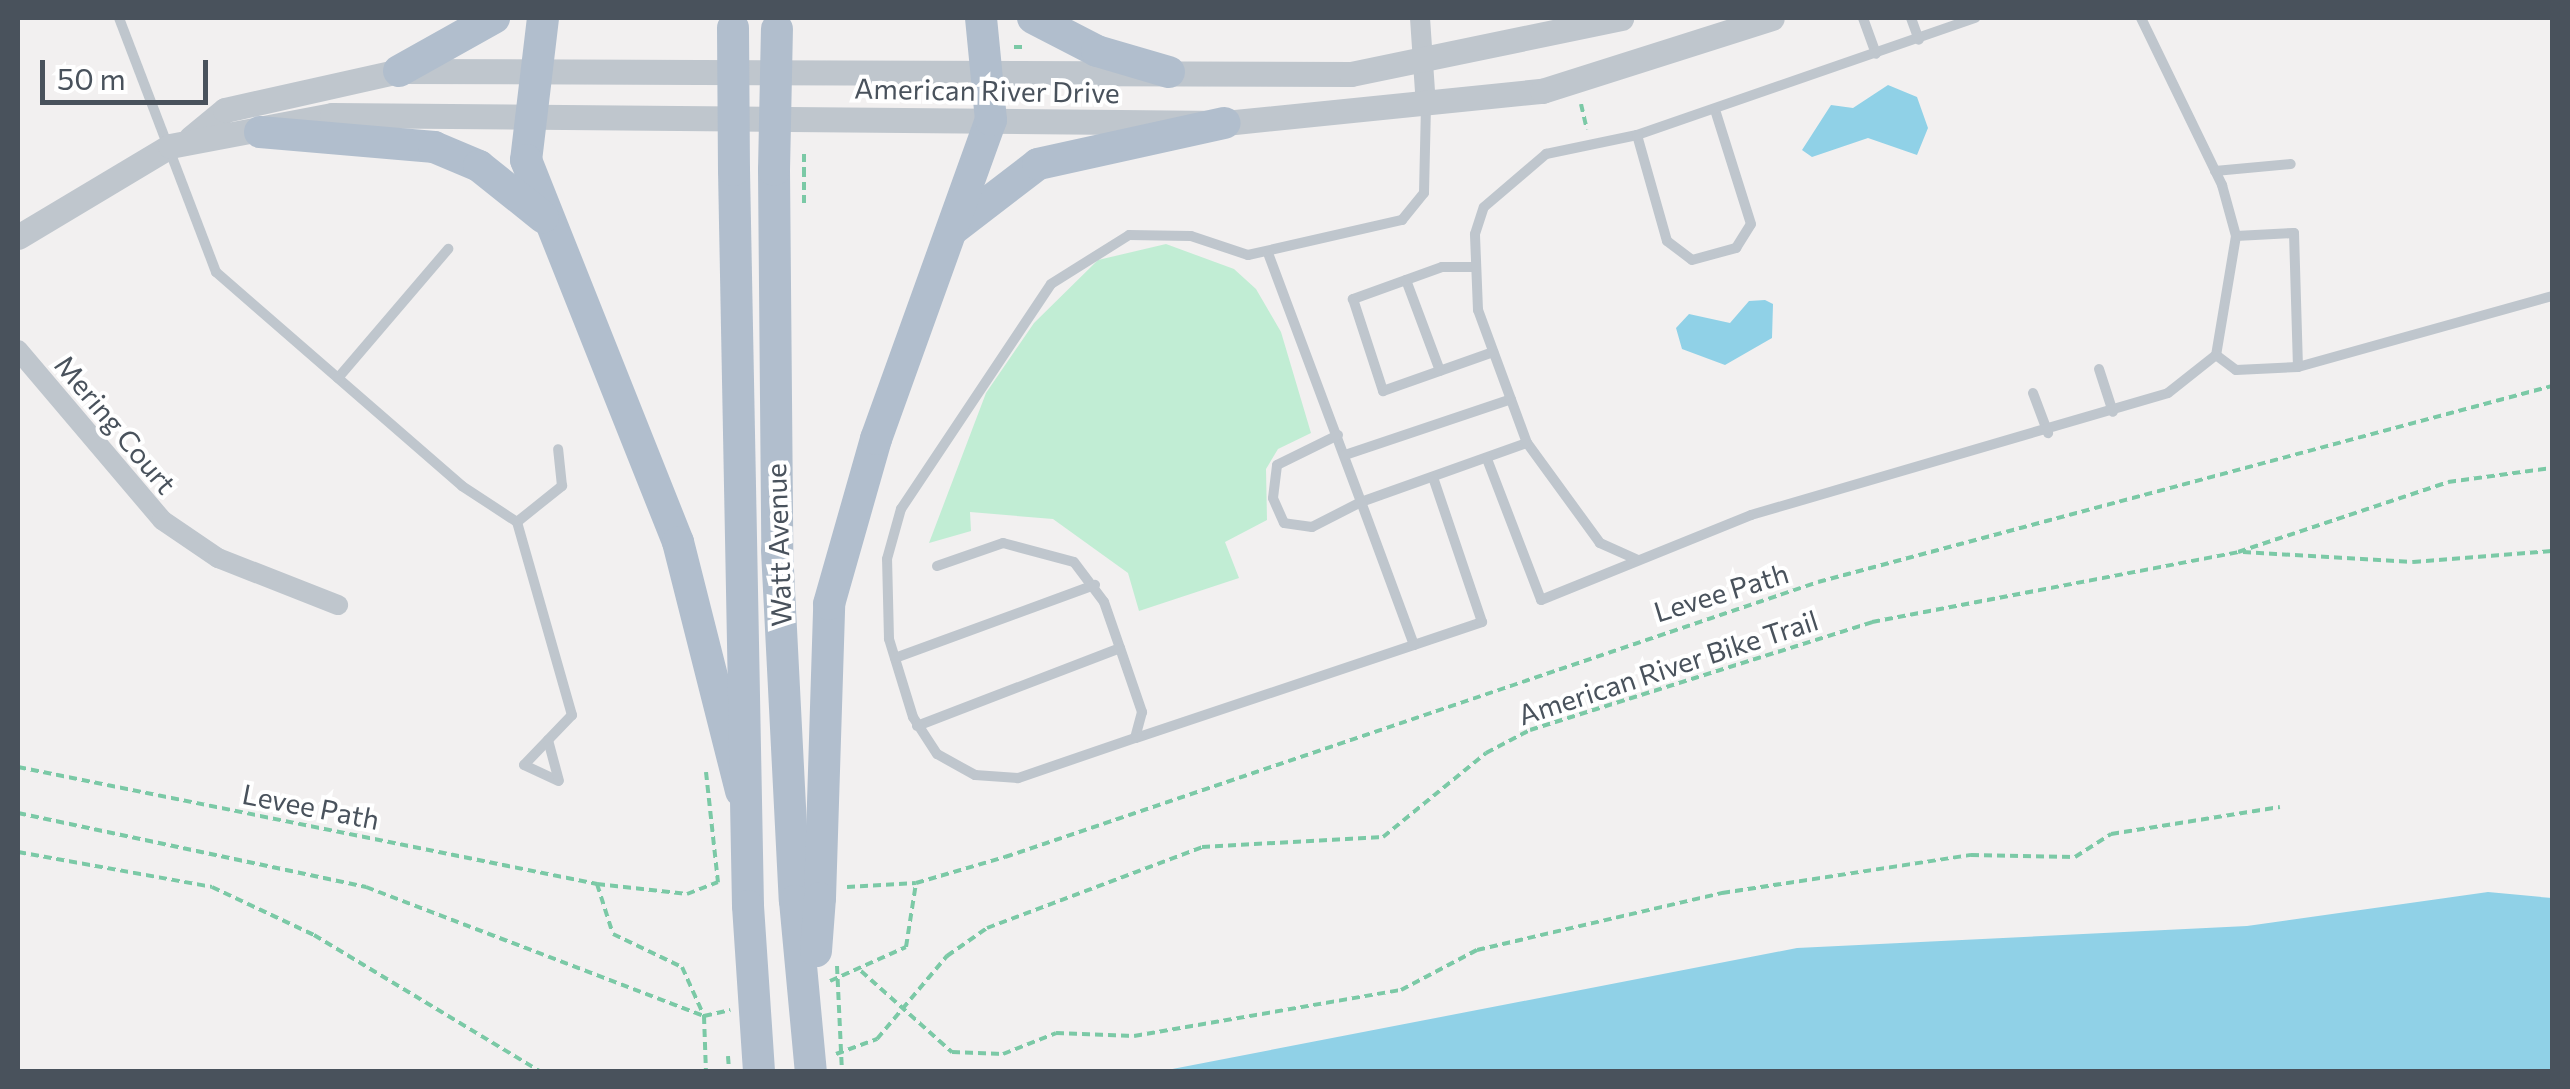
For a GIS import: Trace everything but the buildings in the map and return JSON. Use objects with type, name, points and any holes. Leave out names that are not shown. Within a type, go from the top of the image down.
[{"type":"main road","points":[[400,71],[494,18]]},
{"type":"main road","points":[[543,18],[526,118],[526,160],[546,220],[678,542],[741,792]]},
{"type":"main road","points":[[816,893],[829,604],[876,439],[991,120],[992,71],[981,18]]},
{"type":"main road","points":[[1033,18],[1096,51],[1169,72]]},
{"type":"main road","name":"Watt Avenue","points":[[733,23],[741,792],[759,1072]]},
{"type":"main road","name":"Watt Avenue","points":[[777,23],[777,550],[816,893],[812,1060]]},
{"type":"main road","points":[[952,230],[1038,164],[1225,123]]},
{"type":"main road","points":[[260,132],[434,146],[479,166],[546,220]]},
{"type":"street","points":[[1420,18],[1426,105]]},
{"type":"street","name":"American River Drive","points":[[18,237],[181,142],[225,110],[400,71],[1351,74],[1424,64],[1620,18]]},
{"type":"street","name":"American River Drive","points":[[181,142],[260,132],[332,115],[1225,123],[1542,90],[1772,18]]},
{"type":"street","name":"Mering Court","points":[[18,350],[162,520],[218,558],[338,604]]},
{"type":"lane","points":[[133,18],[119,22],[181,142],[216,272],[338,378],[517,522],[572,715],[548,740]]},
{"type":"lane","points":[[1863,18],[1876,54]]},
{"type":"lane","points":[[1911,18],[1919,40]]},
{"type":"lane","points":[[1638,560],[1600,543],[1526,443],[1494,352],[1474,267],[1484,207],[1514,173],[1546,154],[1637,135],[1975,18]]},
{"type":"lane","points":[[1487,458],[1540,600],[1751,515],[2048,434],[2168,393],[2216,355],[2236,236],[2215,171],[2141,18]]},
{"type":"lane","points":[[1426,105],[1424,193],[1402,220],[1268,253],[1192,236],[1129,235],[1097,249],[1026,310],[901,509],[884,600],[895,658],[917,726],[958,769],[1000,780],[1482,622],[1434,478]]},
{"type":"lane","points":[[1637,135],[1667,242],[1692,260],[1736,248],[1752,224],[1714,110]]},
{"type":"lane","points":[[2215,171],[2291,164]]},
{"type":"lane","points":[[2236,236],[2294,233],[2298,367]]},
{"type":"lane","points":[[338,378],[448,249]]},
{"type":"lane","points":[[1268,253],[1414,645]]},
{"type":"lane","points":[[1474,267],[1406,280],[1353,299],[1383,391],[1494,352]]},
{"type":"lane","points":[[1406,280],[1440,371]]},
{"type":"lane","points":[[2216,355],[2261,375],[2552,296]]},
{"type":"lane","points":[[2098,369],[2113,412]]},
{"type":"lane","points":[[2034,393],[2048,434]]},
{"type":"lane","points":[[1345,455],[1510,398]]},
{"type":"lane","points":[[1338,435],[1277,465],[1273,498],[1284,523],[1312,527],[1361,502],[1526,443]]},
{"type":"lane","points":[[517,522],[562,486],[558,449]]},
{"type":"lane","points":[[937,566],[1028,544],[1074,562],[1094,585],[1120,648],[1142,712],[1135,738]]},
{"type":"lane","points":[[895,658],[1094,585]]},
{"type":"lane","points":[[917,726],[1120,648]]},
{"type":"path","points":[[1581,104],[1587,130]]},
{"type":"path","name":"Levee Path","points":[[816,893],[916,882],[1818,582],[2552,386]]},
{"type":"path","name":"American River Bike Trail","points":[[812,1060],[877,1038],[903,1013],[947,956],[987,928],[1202,847],[1383,837],[1486,753],[1530,730],[1872,622],[2238,552],[2448,482],[2552,468]]},
{"type":"path","points":[[2238,552],[2413,562],[2552,550]]},
{"type":"path","name":"Levee Path","points":[[18,767],[597,884],[687,894],[718,882]]},
{"type":"path","points":[[861,971],[903,1013],[952,1052],[1002,1054],[1056,1034],[1093,1039],[1238,1023],[1400,990],[1478,950],[1722,892],[1972,855],[2075,856],[2111,834],[2280,807]]},
{"type":"path","points":[[18,813],[366,886],[704,1016]]},
{"type":"path","points":[[18,852],[212,886],[314,935],[540,1072]]},
{"type":"path","points":[[597,884],[613,934],[682,968],[704,1016],[706,1072]]},
{"type":"path","points":[[836,958],[842,1072]]},
{"type":"green space","points":[[1166,244],[1234,269],[1256,289],[1281,332],[1311,433],[1278,449],[1266,469],[1267,520],[1225,542],[1239,578],[1139,611],[1128,573],[1053,519],[970,512],[971,531],[929,543],[986,393],[1034,323],[1098,260]]},
{"type":"water","points":[[1888,85],[1917,97],[1928,128],[1917,155],[1868,138],[1812,157],[1802,150],[1831,105],[1853,108]]},
{"type":"water","points":[[1749,301],[1773,304],[1772,338],[1725,365],[1682,349],[1676,328],[1689,314],[1730,323]]},
{"type":"water","points":[[2488,892],[2552,898],[2552,1071],[1162,1071],[1797,948],[2247,926]]}]
